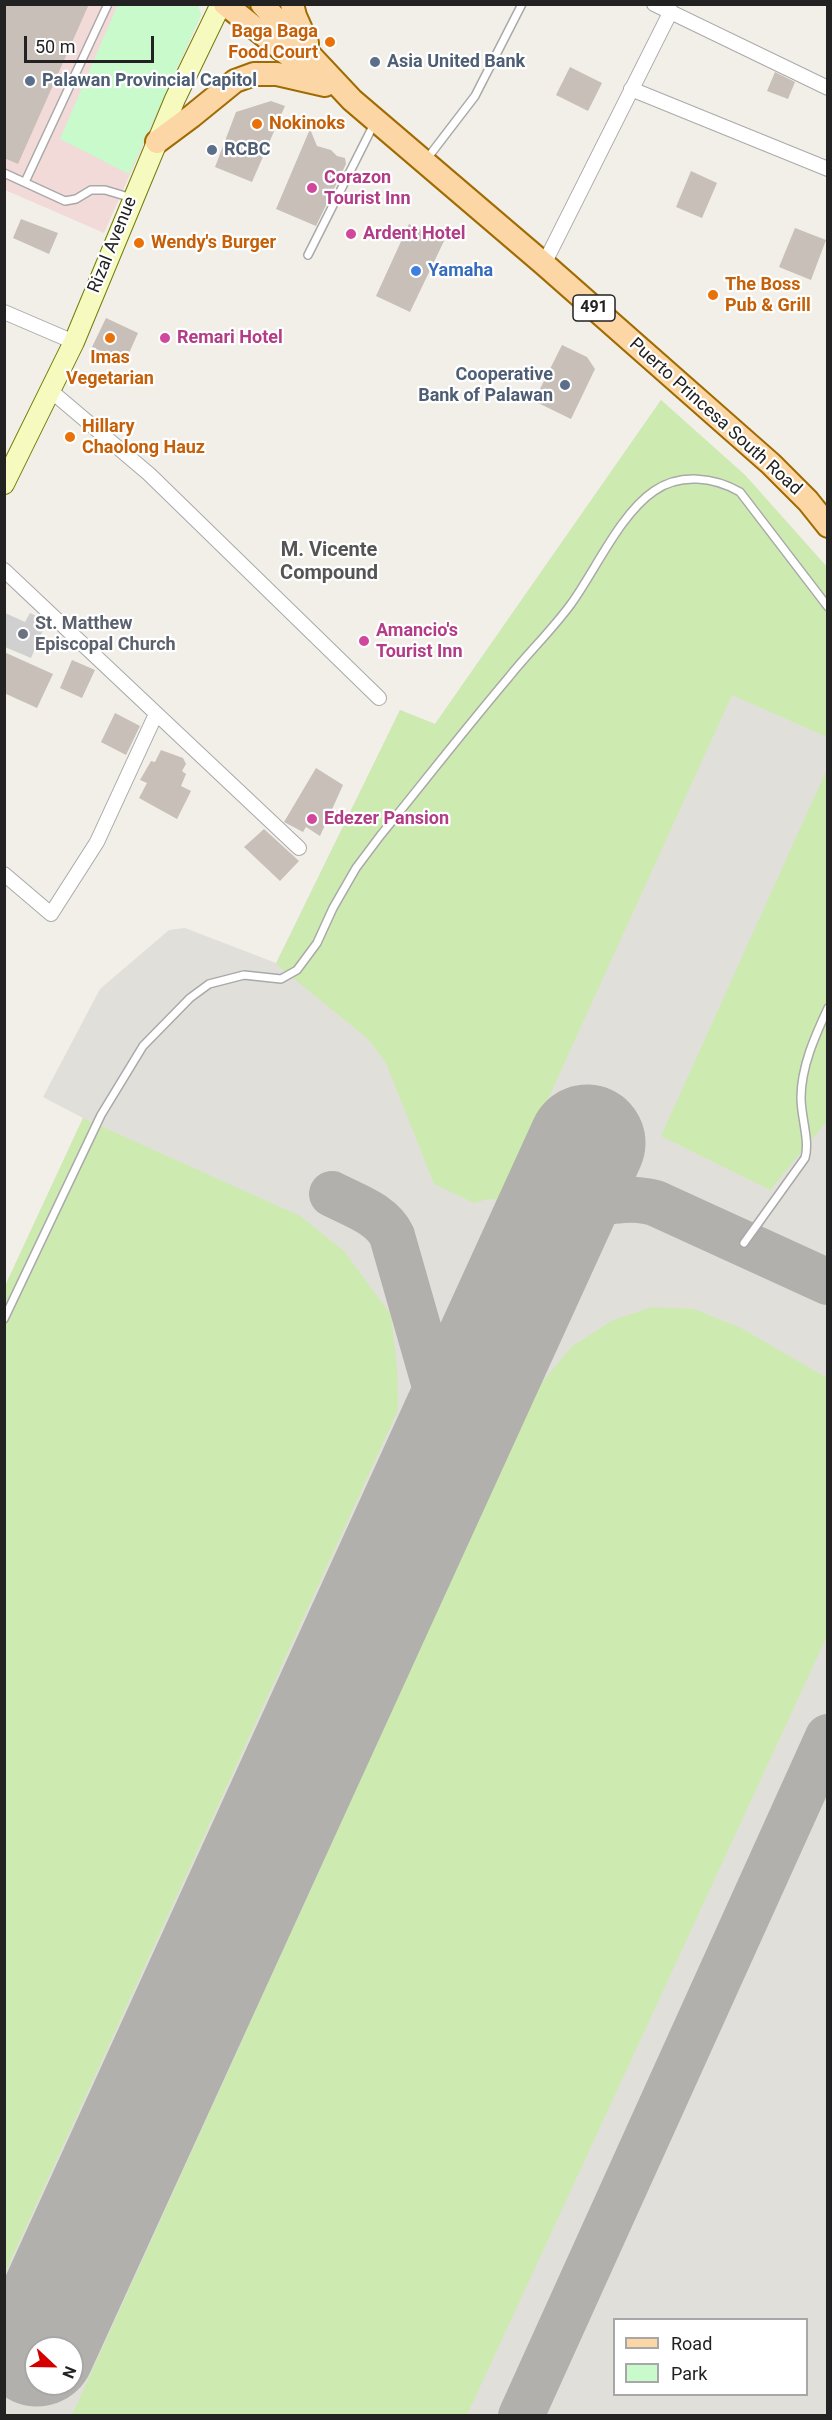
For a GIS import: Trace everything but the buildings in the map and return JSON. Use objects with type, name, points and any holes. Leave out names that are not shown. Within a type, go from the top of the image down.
[{"type":"main road","name":"Puerto Princesa South Road","points":[[223,4],[325,85],[352,100]]},
{"type":"main road","name":"Puerto Princesa South Road","points":[[262,4],[352,100],[544,264],[771,464],[808,501],[828,526]]},
{"type":"main road","points":[[292,4],[315,60]]},
{"type":"main road","points":[[157,142],[235,81],[254,74],[277,74],[325,85]]},
{"type":"street","name":"Rizal Avenue","points":[[4,484],[74,342],[132,198],[223,4]]},
{"type":"street","points":[[654,4],[828,88]]},
{"type":"street","points":[[544,264],[670,11]]},
{"type":"street","points":[[631,88],[828,169]]},
{"type":"street","points":[[4,312],[74,342]]},
{"type":"street","points":[[51,391],[150,474],[379,698]]},
{"type":"street","points":[[4,570],[299,848]]},
{"type":"street","points":[[4,874],[51,914],[97,842],[156,714]]},
{"type":"lane","points":[[25,182],[108,4]]},
{"type":"lane","points":[[424,161],[475,96],[522,4]]},
{"type":"lane","points":[[308,255],[376,120]]},
{"type":"lane","points":[[4,173],[64,201],[70,202],[91,190],[105,190],[132,198]]},
{"type":"lane","points":[[4,1319],[101,1115],[143,1046],[190,998],[209,984],[244,975],[281,979],[297,970],[317,943],[333,908],[356,868],[570,604],[619,530],[644,499],[668,483],[681,480],[705,479],[740,492],[828,607]]},
{"type":"lane","points":[[744,1244],[805,1158],[808,1148],[801,1114],[803,1076],[828,1008]]},
{"type":"shaded area","points":[[4,5],[198,5],[201,15],[104,233],[5,190]]},
{"type":"shaded area","points":[[661,400],[745,475],[827,567],[827,2415],[5,2416],[5,1286],[83,1118],[43,1097],[100,989],[169,930],[185,928],[276,963],[400,710],[435,724]]},
{"type":"shaded area","name":"St. Matthew Episcopal Church","points":[[5,613],[25,622],[30,613],[47,621],[31,658],[5,647]]},
{"type":"green space","points":[[118,4],[198,5],[201,15],[129,174],[60,139]]},
{"type":"green space","points":[[661,400],[745,475],[827,567],[827,737],[732,695],[502,1200],[488,1199],[474,1203],[434,1184],[386,1063],[368,1039],[276,964],[400,710],[435,724]]},
{"type":"green space","points":[[827,769],[827,1121],[770,1190],[661,1136]]},
{"type":"green space","points":[[83,1118],[300,1216],[344,1251],[391,1315],[397,1367],[398,1410],[5,2273],[5,1286]]},
{"type":"green space","points":[[652,1307],[694,1309],[741,1328],[827,1378],[827,1636],[467,2415],[72,2415],[81,2396],[84,2396],[84,2389],[539,1386],[571,1347],[613,1320]]},
{"type":"taxiway","points":[[332,1194],[374,1216],[392,1236],[438,1397],[442,1421],[443,1458]]},
{"type":"taxiway","points":[[535,1257],[568,1220],[588,1208],[613,1201],[639,1200],[655,1203],[828,1282]]},
{"type":"taxiway","points":[[521,2416],[828,1737]]},
{"type":"runway","points":[[42,2336],[587,1143]]},
{"type":"place","name":"Baga Baga Food Court","points":[[330,42]]},
{"type":"place","name":"Asia United Bank","points":[[375,62]]},
{"type":"place","name":"Palawan Provincial Capitol","points":[[30,81]]},
{"type":"place","name":"Nokinoks","points":[[257,124]]},
{"type":"place","name":"RCBC","points":[[212,150]]},
{"type":"place","name":"Corazon Tourist Inn","points":[[312,188]]},
{"type":"place","name":"Ardent Hotel","points":[[351,234]]},
{"type":"place","name":"Wendy's Burger","points":[[139,243]]},
{"type":"place","name":"Yamaha","points":[[416,271]]},
{"type":"place","name":"The Boss Pub & Grill","points":[[713,295]]},
{"type":"place","name":"Imas Vegetarian","points":[[110,338]]},
{"type":"place","name":"Remari Hotel","points":[[165,338]]},
{"type":"place","name":"Cooperative Bank of Palawan","points":[[565,385]]},
{"type":"place","name":"Hillary Chaolong Hauz","points":[[70,437]]},
{"type":"place","name":"St. Matthew Episcopal Church","points":[[23,634]]},
{"type":"place","name":"Amancio's Tourist Inn","points":[[364,641]]},
{"type":"place","name":"Edezer Pansion","points":[[312,819]]},
{"type":"district","name":"M. Vicente Compound","points":[[329,562]]}]
